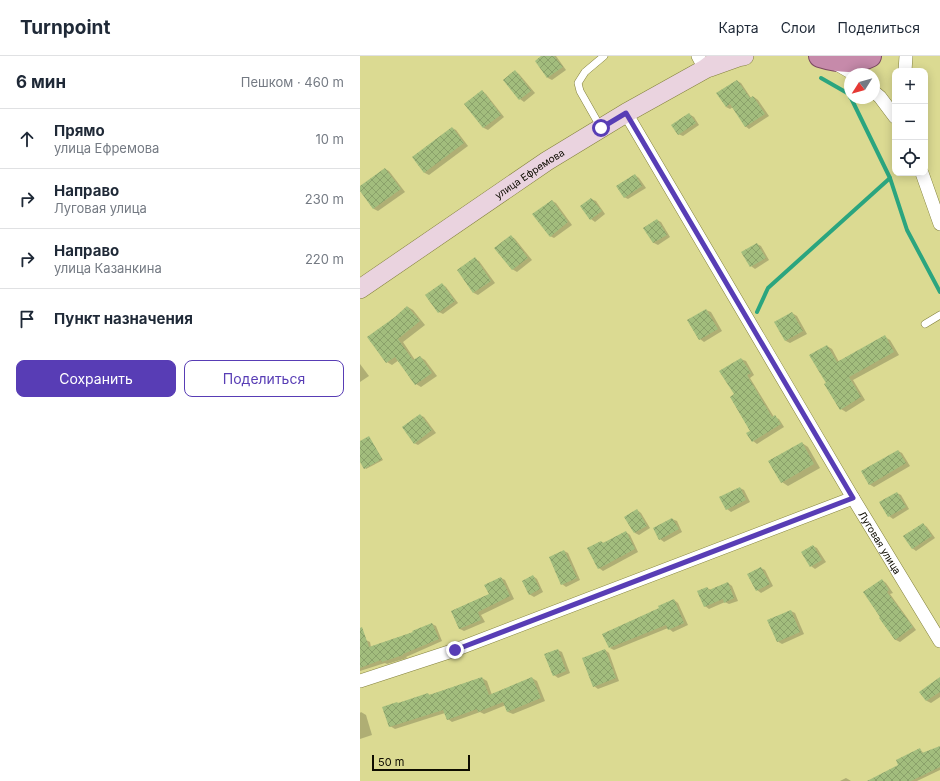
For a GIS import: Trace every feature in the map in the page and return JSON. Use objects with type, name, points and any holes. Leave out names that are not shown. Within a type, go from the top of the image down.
[{"type":"highway","points":[[825,58],[849,61],[870,56]]},
{"type":"main road","points":[[701,62],[722,56]]},
{"type":"main road","points":[[701,62],[744,56]]},
{"type":"main road","name":"улица Ефремова","points":[[360,289],[547,161],[626,113],[701,62]]},
{"type":"street","points":[[905,68],[906,56]]},
{"type":"street","points":[[825,58],[844,68]]},
{"type":"street","points":[[880,99],[892,113]]},
{"type":"street","name":"Луговая улица","points":[[626,113],[853,498],[940,641]]},
{"type":"street","points":[[923,176],[940,224]]},
{"type":"street","points":[[360,681],[455,650],[853,498]]},
{"type":"lane","points":[[601,128],[580,91],[578,83],[585,72],[604,56]]},
{"type":"lane","points":[[925,324],[940,315]]},
{"type":"building","points":[[541,56],[554,56],[563,67],[547,78],[535,61]]},
{"type":"building","points":[[515,70],[531,91],[519,100],[503,80]]},
{"type":"building","points":[[737,80],[750,98],[753,96],[765,114],[745,127],[730,104],[726,107],[716,93]]},
{"type":"building","points":[[482,90],[501,115],[483,128],[464,104]]},
{"type":"building","points":[[689,113],[696,123],[678,135],[671,125]]},
{"type":"building","points":[[452,127],[464,143],[424,173],[412,157]]},
{"type":"building","points":[[385,168],[401,189],[373,209],[360,191],[360,186]]},
{"type":"building","points":[[635,174],[642,186],[624,198],[616,186]]},
{"type":"building","points":[[591,198],[602,211],[590,220],[580,206]]},
{"type":"building","points":[[552,200],[568,222],[550,237],[532,214]]},
{"type":"building","points":[[657,219],[667,235],[653,243],[643,228]]},
{"type":"building","points":[[511,235],[528,258],[512,270],[494,248]]},
{"type":"building","points":[[757,243],[766,258],[750,267],[741,252]]},
{"type":"building","points":[[475,257],[491,281],[473,293],[457,270]]},
{"type":"building","points":[[442,283],[455,301],[438,313],[425,295]]},
{"type":"building","points":[[407,306],[420,321],[398,339],[413,360],[420,356],[432,373],[415,385],[395,357],[386,363],[367,337],[395,317]]},
{"type":"building","points":[[706,309],[718,329],[699,340],[687,320]]},
{"type":"building","points":[[792,312],[803,331],[785,341],[774,322]]},
{"type":"building","points":[[885,335],[894,352],[849,377],[861,397],[840,410],[809,355],[827,345],[837,362]]},
{"type":"building","points":[[741,358],[751,373],[747,375],[772,417],[775,415],[781,424],[752,442],[746,433],[750,431],[730,397],[734,394],[719,371]]},
{"type":"building","points":[[420,414],[432,430],[414,444],[402,427]]},
{"type":"building","points":[[369,436],[382,459],[364,469],[360,462],[360,441]]},
{"type":"building","points":[[802,442],[814,464],[781,483],[768,461]]},
{"type":"building","points":[[898,450],[906,463],[869,485],[861,471]]},
{"type":"building","points":[[740,487],[746,500],[726,510],[719,497]]},
{"type":"building","points":[[897,492],[906,507],[888,517],[879,502]]},
{"type":"building","points":[[637,509],[647,526],[634,533],[624,517]]},
{"type":"building","points":[[672,518],[679,529],[659,540],[653,528]]},
{"type":"building","points":[[923,523],[932,536],[912,549],[903,536]]},
{"type":"building","points":[[626,531],[635,549],[598,569],[587,548],[601,541],[603,543]]},
{"type":"building","points":[[813,545],[822,560],[810,567],[801,552]]},
{"type":"building","points":[[564,550],[577,578],[561,585],[549,557]]},
{"type":"building","points":[[761,567],[770,584],[756,591],[747,574]]},
{"type":"building","points":[[533,575],[540,589],[529,595],[522,581]]},
{"type":"building","points":[[501,577],[510,596],[478,612],[481,620],[459,629],[451,611],[489,594],[484,585]]},
{"type":"building","points":[[882,579],[889,590],[887,592],[913,627],[895,640],[863,592]]},
{"type":"building","points":[[728,582],[734,598],[724,603],[723,599],[704,607],[697,591],[707,587],[709,590]]},
{"type":"building","points":[[674,599],[684,623],[668,630],[666,625],[609,648],[602,634],[659,608],[658,606]]},
{"type":"building","points":[[791,610],[800,632],[777,642],[767,620]]},
{"type":"building","points":[[432,623],[439,639],[403,655],[382,662],[381,660],[360,668],[360,628],[362,627],[369,647],[413,632],[412,631]]},
{"type":"building","points":[[558,649],[566,671],[553,676],[544,654]]},
{"type":"building","points":[[605,649],[616,678],[593,687],[582,658]]},
{"type":"building","points":[[482,677],[489,695],[532,677],[541,698],[507,712],[503,702],[478,712],[477,709],[447,720],[443,710],[389,727],[382,707],[428,693],[429,695]]},
{"type":"building","points":[[940,677],[940,692],[926,701],[919,692]]},
{"type":"building","points":[[940,746],[940,767],[911,781],[867,781],[898,765],[896,760],[920,748],[922,753]]},
{"type":"waterway","points":[[821,78],[844,91]]},
{"type":"waterway","points":[[854,104],[890,178],[907,230],[940,292]]},
{"type":"waterway","points":[[757,312],[768,288],[890,178]]},
{"type":"route","points":[[455,650],[853,498],[626,113],[601,128]]}]
